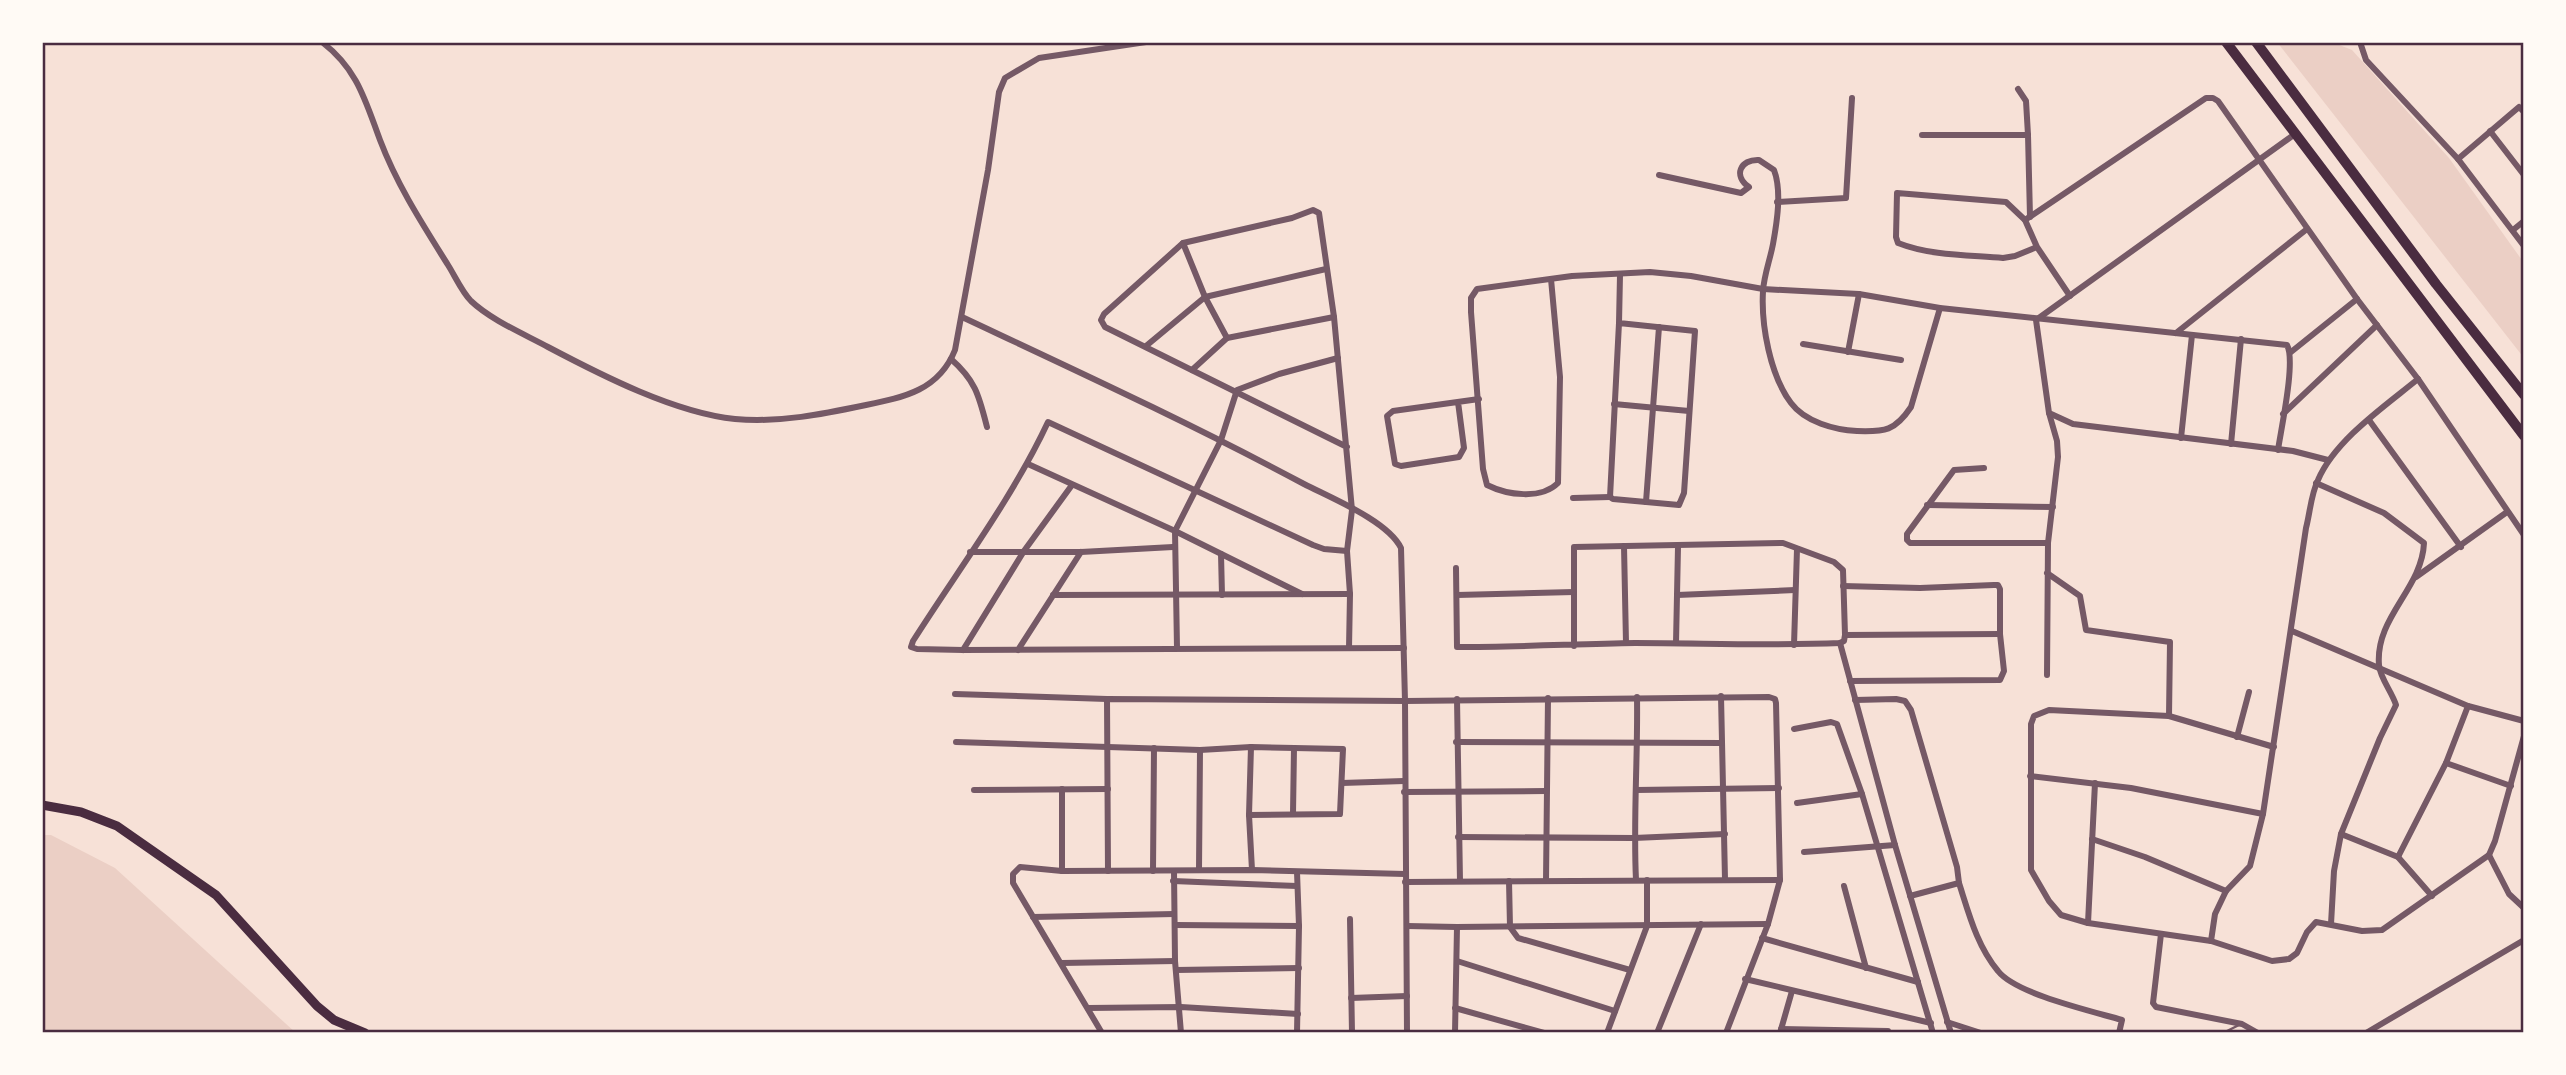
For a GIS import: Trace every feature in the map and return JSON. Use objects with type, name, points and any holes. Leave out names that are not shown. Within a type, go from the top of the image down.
[{"type":"highway","points":[[2226,42],[2524,436]]},
{"type":"highway","points":[[2256,42],[2436,284],[2524,395]]},
{"type":"highway","points":[[2419,297],[2436,284]]},
{"type":"main road","points":[[42,805],[81,812],[117,826],[147,845],[216,895],[317,1006],[334,1020],[365,1033]]},
{"type":"street","points":[[322,42],[334,51],[354,76],[368,103],[380,140],[406,198],[471,301],[508,326],[586,367],[673,404],[735,419],[805,418],[907,397],[937,377],[951,359],[962,317],[999,92],[1005,78],[1039,58],[1146,42]]},
{"type":"street","points":[[2360,42],[2366,60],[2458,159],[2524,246]]},
{"type":"street","points":[[2018,89],[2026,101],[2027,218],[2038,247],[2070,296]]},
{"type":"street","points":[[2027,218],[2206,98],[2213,97],[2261,160],[2376,326],[2418,379],[2524,535]]},
{"type":"street","points":[[1777,202],[1846,198],[1852,98]]},
{"type":"street","points":[[2458,159],[2519,107],[2524,111]]},
{"type":"street","points":[[2490,131],[2524,175]]},
{"type":"street","points":[[2036,320],[2295,134]]},
{"type":"street","points":[[1922,135],[2028,135]]},
{"type":"street","points":[[1659,175],[1741,193],[1749,187],[1740,178],[1741,167],[1746,162],[1759,160],[1774,170],[1777,202],[1773,244],[1763,289],[1764,327],[1771,357],[1791,404],[1803,414],[1840,430],[1873,432],[1892,429],[1902,421],[1911,407],[1940,308]]},
{"type":"street","points":[[2027,218],[2006,202],[1897,193],[1896,237],[1898,243],[1903,245],[1929,252],[2003,258],[2038,247]]},
{"type":"street","points":[[1347,447],[1237,390],[1105,327],[1101,320],[1104,314],[1183,243],[1293,218],[1313,209],[1319,213],[1334,317],[1347,447],[1352,510],[1347,551],[1350,594],[1349,648]]},
{"type":"street","points":[[2513,230],[2524,221]]},
{"type":"street","points":[[2176,333],[2307,229]]},
{"type":"street","points":[[1183,243],[1205,297],[1227,338]]},
{"type":"street","points":[[1146,346],[1205,297],[1326,269]]},
{"type":"street","points":[[1550,279],[1560,377],[1558,483],[1551,490],[1531,494],[1503,491],[1487,485],[1483,469],[1471,298],[1477,289],[1550,279],[1650,272],[1763,289],[1859,294],[2036,320],[2287,345],[2291,352],[2278,450]]},
{"type":"street","points":[[1610,497],[1620,275]]},
{"type":"street","points":[[1848,352],[1859,294]]},
{"type":"street","points":[[2291,352],[2357,299]]},
{"type":"street","points":[[962,317],[1222,440],[1352,510],[1395,537],[1401,548],[1404,648],[1407,1033]]},
{"type":"street","points":[[1192,370],[1227,338],[1334,317]]},
{"type":"street","points":[[2036,320],[2058,457],[2048,543],[2047,675]]},
{"type":"street","points":[[1573,498],[1610,497],[1679,505],[1682,500],[1695,331],[1619,323]]},
{"type":"street","points":[[2283,414],[2376,326]]},
{"type":"street","points":[[1646,502],[1659,327]]},
{"type":"street","points":[[2180,438],[2192,335]]},
{"type":"street","points":[[2231,444],[2241,339]]},
{"type":"street","points":[[1803,344],[1902,360]]},
{"type":"street","points":[[1237,390],[1279,374],[1338,358]]},
{"type":"street","points":[[951,359],[972,380],[980,397],[987,426]]},
{"type":"street","points":[[2211,941],[2215,914],[2226,891],[2250,866],[2263,814],[2306,528],[2316,482],[2328,460],[2369,420],[2418,379]]},
{"type":"street","points":[[1177,648],[1173,547],[1175,531],[1222,440],[1237,390]]},
{"type":"street","points":[[1458,402],[1464,448],[1459,457],[1401,466],[1395,464],[1387,416],[1389,413],[1458,402],[1479,399]]},
{"type":"street","points":[[1614,404],[1689,411]]},
{"type":"street","points":[[2049,413],[2073,424],[2293,451],[2328,460]]},
{"type":"street","points":[[2369,420],[2461,547]]},
{"type":"street","points":[[1347,551],[1313,545],[1048,422],[1028,464],[911,647],[963,650],[1404,648]]},
{"type":"street","points":[[1028,464],[1175,531],[1302,594]]},
{"type":"street","points":[[1984,468],[1954,470],[1907,534],[1907,540],[1910,543],[2048,543]]},
{"type":"street","points":[[2316,482],[2384,513],[2424,543],[2416,577],[2391,614],[2380,643],[2379,667],[2396,705],[2341,834],[2334,871],[2331,924]]},
{"type":"street","points":[[963,650],[1024,551],[1072,485]]},
{"type":"street","points":[[1927,505],[2053,507]]},
{"type":"street","points":[[2416,577],[2507,512]]},
{"type":"street","points":[[1574,646],[1574,547],[1783,543],[1840,565],[1843,570],[1845,635],[1840,643],[1895,845],[1951,1033]]},
{"type":"street","points":[[1624,546],[1626,643]]},
{"type":"street","points":[[970,552],[1081,552],[1173,547]]},
{"type":"street","points":[[1676,643],[1678,547]]},
{"type":"street","points":[[1794,645],[1797,549]]},
{"type":"street","points":[[1018,650],[1081,552]]},
{"type":"street","points":[[1221,554],[1222,595]]},
{"type":"street","points":[[1456,568],[1457,647],[1626,643],[1840,643]]},
{"type":"street","points":[[2048,573],[2080,596],[2086,630],[2171,642],[2169,716]]},
{"type":"street","points":[[1843,586],[1920,588],[1998,585],[2000,589],[2000,634],[2004,671],[2000,680],[1850,681]]},
{"type":"street","points":[[1676,594],[1796,590]]},
{"type":"street","points":[[1457,595],[1574,592]]},
{"type":"street","points":[[1053,595],[1350,594]]},
{"type":"street","points":[[2292,631],[2468,706],[2524,721]]},
{"type":"street","points":[[1845,635],[2000,634]]},
{"type":"street","points":[[2237,737],[2249,692]]},
{"type":"street","points":[[955,694],[1107,699],[1405,701],[1721,696],[1775,699],[1780,880],[1768,924],[1726,1033]]},
{"type":"street","points":[[1721,696],[1726,879]]},
{"type":"street","points":[[1636,880],[1634,838],[1637,697]]},
{"type":"street","points":[[1546,881],[1548,698]]},
{"type":"street","points":[[1107,699],[1108,871]]},
{"type":"street","points":[[1457,699],[1460,881]]},
{"type":"street","points":[[1855,700],[1896,699],[1905,701],[1911,710],[1957,867],[1959,883],[1978,939],[1998,972],[2015,986],[2122,1020],[2119,1033]]},
{"type":"street","points":[[2398,857],[2446,763],[2468,706]]},
{"type":"street","points":[[2274,747],[2169,716],[2049,710],[2034,716],[2031,724],[2031,870],[2038,885],[2061,915],[2088,923],[2211,941],[2272,961],[2289,959],[2297,953],[2307,932],[2316,922],[2362,930],[2382,930],[2489,855],[2524,736]]},
{"type":"street","points":[[1794,729],[1835,722],[1862,794],[1933,1033]]},
{"type":"street","points":[[956,742],[1200,750],[1251,747],[1343,749],[1340,814],[1249,815]]},
{"type":"street","points":[[1456,743],[1722,743]]},
{"type":"street","points":[[1251,747],[1249,815],[1252,870]]},
{"type":"street","points":[[1153,871],[1154,748]]},
{"type":"street","points":[[1293,814],[1294,748]]},
{"type":"street","points":[[1199,870],[1200,750]]},
{"type":"street","points":[[2446,763],[2511,786]]},
{"type":"street","points":[[2030,776],[2095,783],[2263,814]]},
{"type":"street","points":[[1342,783],[1404,780]]},
{"type":"street","points":[[2088,923],[2095,783]]},
{"type":"street","points":[[1636,790],[1779,788]]},
{"type":"street","points":[[1062,789],[1062,871]]},
{"type":"street","points":[[974,790],[1108,789]]},
{"type":"street","points":[[1404,792],[1546,791]]},
{"type":"street","points":[[1797,803],[1862,794]]},
{"type":"street","points":[[1458,837],[1634,838],[1725,834]]},
{"type":"street","points":[[2341,834],[2398,857],[2432,895]]},
{"type":"street","points":[[2092,839],[2145,857],[2226,891]]},
{"type":"street","points":[[1804,852],[1895,845]]},
{"type":"street","points":[[2489,855],[2510,894],[2524,908]]},
{"type":"street","points":[[1102,1033],[1013,883],[1013,874],[1020,867],[1062,871],[1252,870],[1460,881],[1780,880]]},
{"type":"street","points":[[1174,870],[1175,961],[1181,1007],[1181,1033]]},
{"type":"street","points":[[1297,872],[1297,1033]]},
{"type":"street","points":[[1607,1033],[1647,926],[1647,880]]},
{"type":"street","points":[[1173,881],[1297,886]]},
{"type":"street","points":[[1509,881],[1510,927],[1518,938],[1630,970]]},
{"type":"street","points":[[1910,896],[1959,883]]},
{"type":"street","points":[[1844,886],[1866,968]]},
{"type":"street","points":[[1033,917],[1174,914]]},
{"type":"street","points":[[1350,919],[1352,1033]]},
{"type":"street","points":[[1657,1033],[1701,924]]},
{"type":"street","points":[[1407,926],[1768,924]]},
{"type":"street","points":[[1175,926],[1299,926]]},
{"type":"street","points":[[1455,1033],[1457,927]]},
{"type":"street","points":[[2161,934],[2153,1003],[2166,1010],[2242,1024],[2258,1033]]},
{"type":"street","points":[[1762,937],[1918,982]]},
{"type":"street","points":[[2366,1033],[2523,944]]},
{"type":"street","points":[[1062,963],[1175,961]]},
{"type":"street","points":[[1457,961],[1615,1011]]},
{"type":"street","points":[[1176,970],[1299,968]]},
{"type":"street","points":[[1745,979],[1931,1023]]},
{"type":"street","points":[[1792,991],[1780,1031],[1888,1032],[1888,1013]]},
{"type":"street","points":[[1351,998],[1406,996]]},
{"type":"street","points":[[1088,1008],[1181,1007],[1297,1014]]},
{"type":"street","points":[[1455,1008],[1544,1033]]},
{"type":"street","points":[[1947,1022],[1981,1033]]},
{"type":"lane","points":[[2223,1033],[2242,1024]]},
{"type":"shaded area","points":[[2277,42],[2332,42],[2352,50],[2449,158],[2524,263],[2524,358]]},
{"type":"shaded area","points":[[42,835],[51,835],[115,868],[296,1033],[42,1033]]}]
